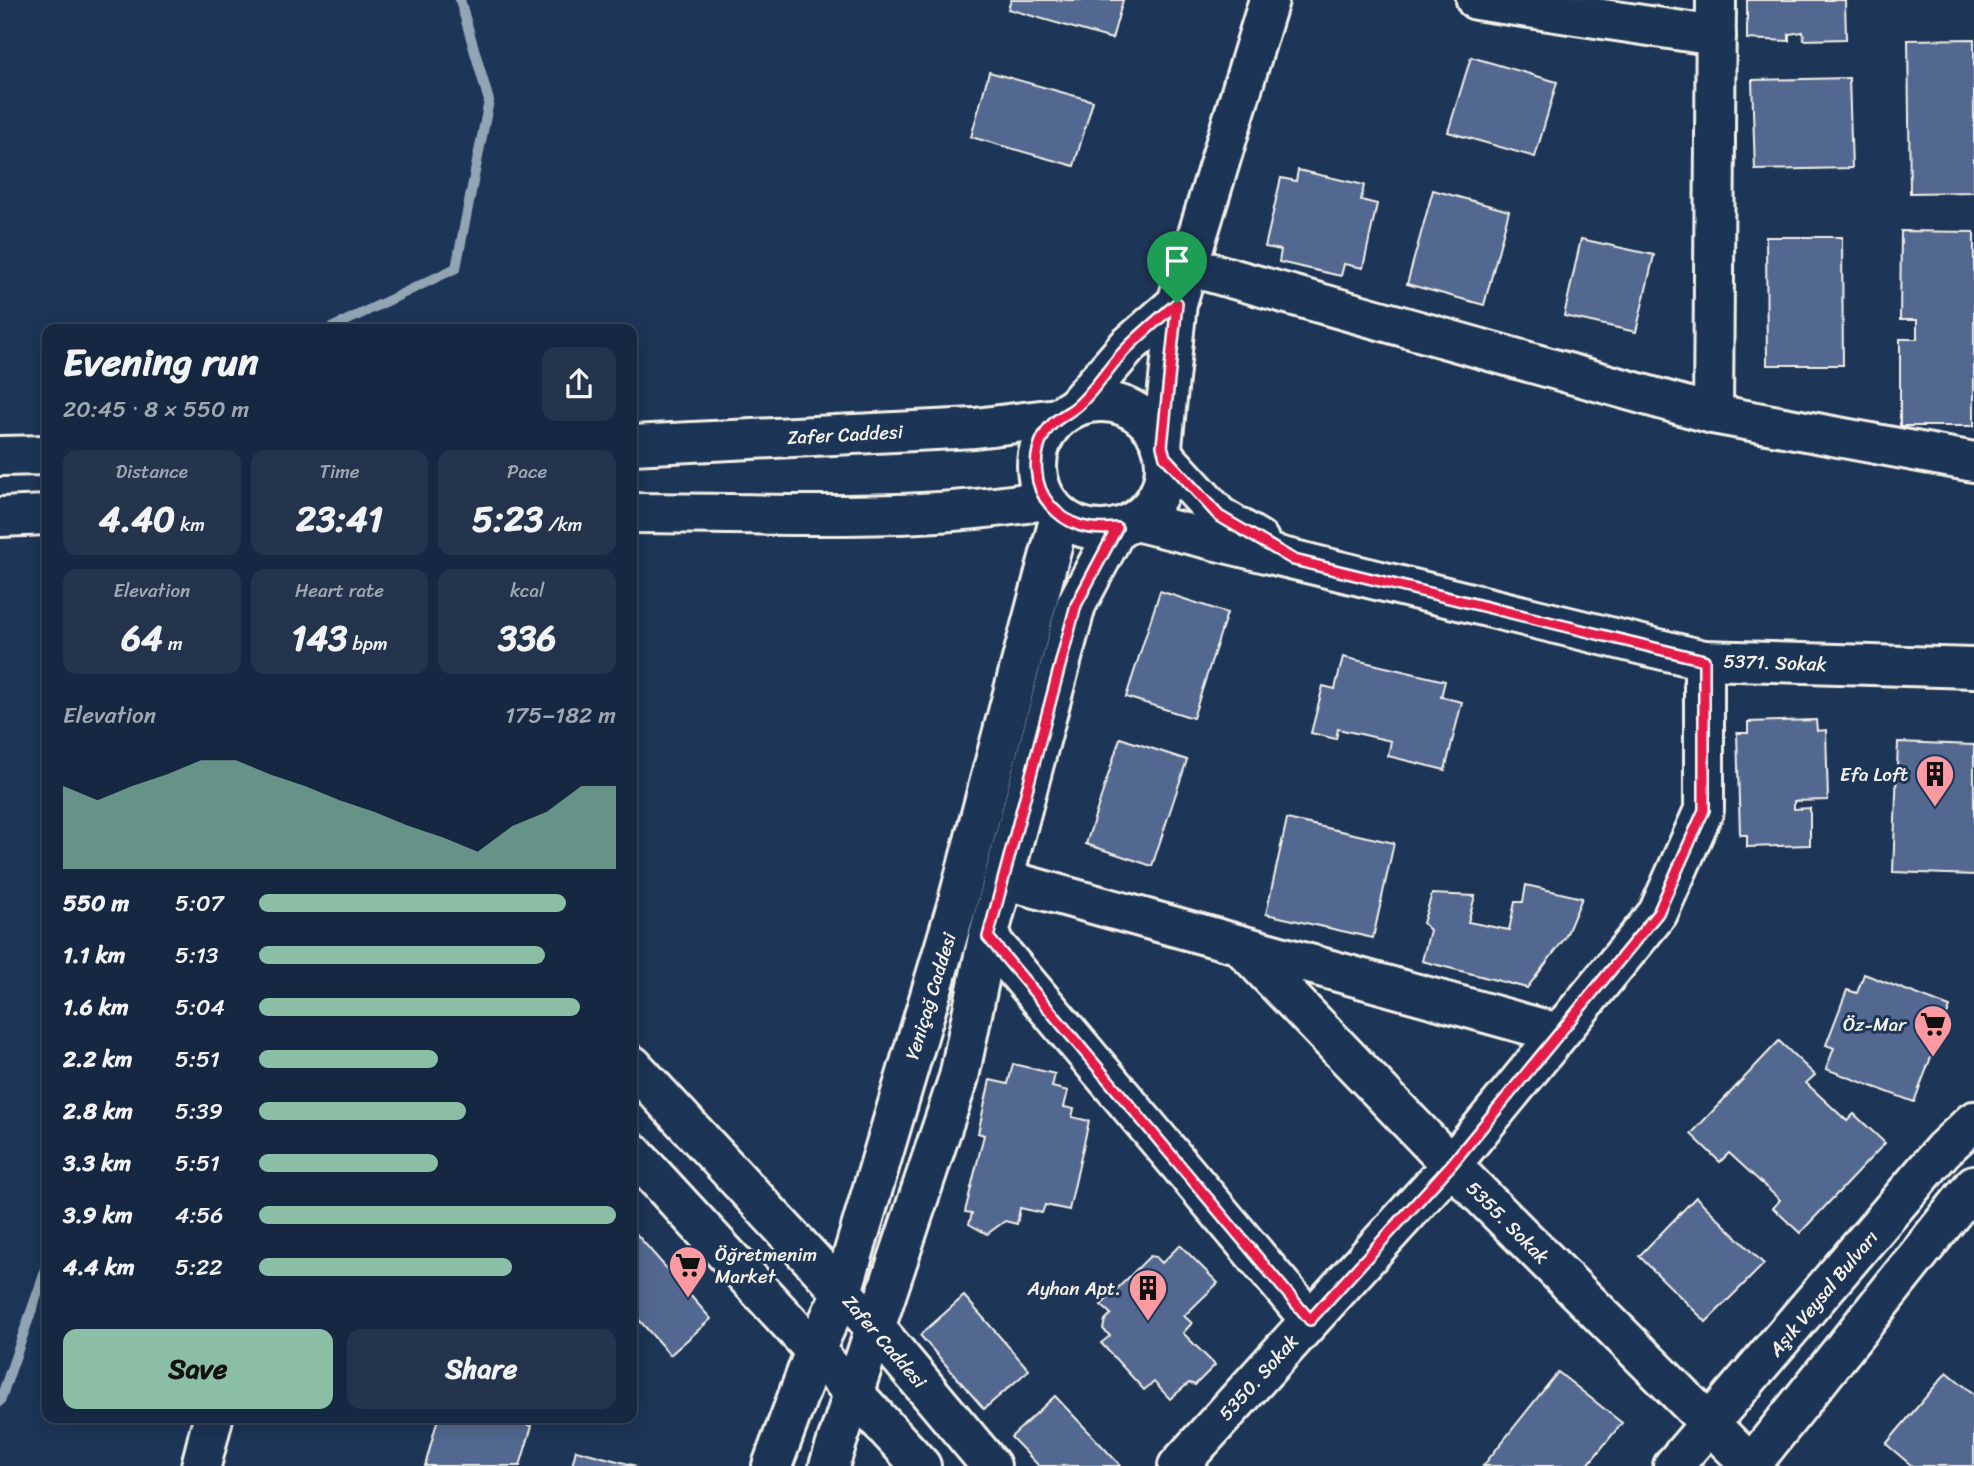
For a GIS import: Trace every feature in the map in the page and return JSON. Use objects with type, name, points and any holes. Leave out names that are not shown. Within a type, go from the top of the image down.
[{"type":"street","points":[[1177,303],[1128,346],[1043,436],[1036,457],[1037,479],[1052,508],[1077,526],[1097,531],[1126,525],[1150,509],[1160,493],[1165,476],[1164,451],[1177,303],[1269,0]]},
{"type":"street","points":[[1476,0],[1716,18],[1713,414]]},
{"type":"street","points":[[1188,266],[1713,414],[1974,462]]},
{"type":"street","points":[[1067,412],[1096,401],[1118,404],[1137,413],[1152,427],[1164,451],[1219,516],[1294,560]]},
{"type":"street","name":"Zafer Caddesi","points":[[637,445],[975,428],[1067,412]]},
{"type":"street","points":[[0,456],[42,455]]},
{"type":"street","points":[[637,513],[918,514],[1052,508]]},
{"type":"street","name":"Yeniçağ Caddesi","points":[[772,1466],[815,1350],[842,1292],[957,905],[1052,508]]},
{"type":"street","points":[[0,517],[42,515]]},
{"type":"street","name":"Yeniçağ Caddesi","points":[[829,1466],[856,1393],[958,1077],[988,937],[1076,605],[1126,525]]},
{"type":"street","name":"5371. Sokak","points":[[1126,525],[1294,560],[1704,660],[1974,667]]},
{"type":"street","name":"5350. Sokak","points":[[1178,1466],[1451,1165],[1658,913],[1704,810],[1704,660]]},
{"type":"street","points":[[1003,879],[1558,1033]]},
{"type":"street","points":[[988,937],[1310,1320]]},
{"type":"street","name":"5355. Sokak","points":[[1240,945],[1451,1165],[1751,1466]]},
{"type":"street","name":"Zafer Caddesi","points":[[637,1070],[877,1329],[991,1466]]},
{"type":"street","name":"Aşık Veysal Bulvarı","points":[[1673,1466],[1711,1425],[1943,1150],[1974,1121]]},
{"type":"street","points":[[637,1157],[921,1466]]},
{"type":"street","points":[[1751,1466],[1974,1185]]},
{"type":"street","points":[[201,1466],[212,1423]]},
{"type":"building","points":[[1011,0],[1123,0],[1112,39],[1008,9]]},
{"type":"building","points":[[1747,0],[1845,0],[1846,39],[1804,40],[1803,32],[1789,34],[1789,41],[1747,39]]},
{"type":"building","points":[[1974,39],[1974,192],[1910,193],[1908,40]]},
{"type":"building","points":[[1471,57],[1557,82],[1535,157],[1448,132]]},
{"type":"building","points":[[989,72],[1093,101],[1074,166],[971,137]]},
{"type":"building","points":[[1849,78],[1852,168],[1755,170],[1752,80]]},
{"type":"building","points":[[1298,170],[1364,185],[1361,200],[1377,204],[1363,268],[1344,264],[1341,276],[1279,262],[1281,250],[1265,247],[1281,178],[1296,181]]},
{"type":"building","points":[[1433,190],[1509,211],[1484,305],[1407,284]]},
{"type":"building","points":[[1901,231],[1974,232],[1974,426],[1900,426],[1900,339],[1917,339],[1917,320],[1900,320]]},
{"type":"building","points":[[1766,237],[1842,237],[1843,365],[1767,365]]},
{"type":"building","points":[[1581,239],[1654,255],[1636,332],[1564,316]]},
{"type":"building","points":[[1160,591],[1227,613],[1193,718],[1126,697]]},
{"type":"building","points":[[1343,657],[1445,681],[1441,697],[1462,702],[1445,770],[1388,756],[1391,741],[1338,729],[1336,739],[1311,733],[1323,686],[1335,689]]},
{"type":"building","points":[[1816,720],[1817,731],[1826,730],[1828,800],[1794,801],[1794,809],[1810,808],[1810,845],[1747,847],[1747,835],[1740,835],[1737,733],[1748,733],[1748,722]]},
{"type":"building","points":[[1120,738],[1187,760],[1152,866],[1086,844]]},
{"type":"building","name":"Efa Loft","points":[[1898,742],[1974,745],[1974,875],[1893,872]]},
{"type":"building","points":[[1287,819],[1394,843],[1373,938],[1266,914]]},
{"type":"building","points":[[1526,885],[1582,898],[1565,938],[1527,988],[1422,961],[1430,930],[1423,923],[1432,894],[1475,896],[1468,922],[1509,930],[1515,902],[1523,902]]},
{"type":"building","points":[[1864,974],[1950,1007],[1914,1102],[1826,1069],[1834,1048],[1826,1045],[1847,990],[1857,993]]},
{"type":"building","points":[[1779,1041],[1815,1075],[1806,1083],[1847,1121],[1854,1114],[1885,1143],[1800,1233],[1773,1208],[1780,1200],[1729,1153],[1720,1162],[1691,1134]]},
{"type":"building","points":[[1013,1064],[1055,1074],[1052,1087],[1068,1091],[1064,1107],[1074,1109],[1072,1117],[1089,1121],[1069,1210],[1045,1205],[1042,1213],[1020,1208],[1017,1224],[1005,1221],[987,1234],[969,1224],[972,1213],[965,1212],[984,1135],[978,1133],[990,1080],[1008,1084]]},
{"type":"building","points":[[1696,1197],[1764,1264],[1706,1322],[1639,1256]]},
{"type":"building","points":[[637,1235],[711,1319],[670,1355],[637,1318]]},
{"type":"building","name":"Ayhan Apt.","points":[[1180,1245],[1218,1283],[1184,1316],[1192,1323],[1183,1333],[1215,1365],[1195,1385],[1189,1383],[1170,1399],[1154,1382],[1144,1390],[1101,1343],[1110,1336],[1103,1329],[1105,1320],[1111,1314],[1101,1305],[1150,1256],[1156,1257],[1162,1263]]},
{"type":"building","points":[[964,1296],[1029,1370],[984,1409],[920,1335]]},
{"type":"building","points":[[1558,1372],[1622,1423],[1587,1466],[1483,1466]]},
{"type":"building","points":[[1947,1372],[1974,1394],[1974,1466],[1912,1466],[1886,1444]]},
{"type":"building","points":[[1055,1396],[1121,1466],[1039,1466],[1011,1437]]},
{"type":"building","points":[[437,1423],[519,1423],[532,1426],[520,1466],[425,1466]]},
{"type":"building","points":[[576,1450],[636,1466],[572,1466]]},
{"type":"waterway","points":[[339,324],[456,268],[489,101],[460,0]]},
{"type":"waterway","points":[[0,1401],[42,1280]]},
{"type":"place","name":"Efa Loft","points":[[1935,808]]},
{"type":"place","name":"Öz-Mar","points":[[1933,1058]]},
{"type":"place","name":"Öğretmenim Market","points":[[688,1299]]},
{"type":"place","name":"Ayhan Apt.","points":[[1148,1322]]},
{"type":"route","points":[[1177,303],[1162,446],[1165,457],[1219,516],[1294,560],[1704,660],[1704,810],[1658,913],[1451,1165],[1310,1320],[988,937],[1076,605],[1117,528],[1097,531],[1077,526],[1060,516],[1045,500],[1037,479],[1036,457],[1043,436],[1057,418],[1076,406],[1128,346],[1177,303]]}]
